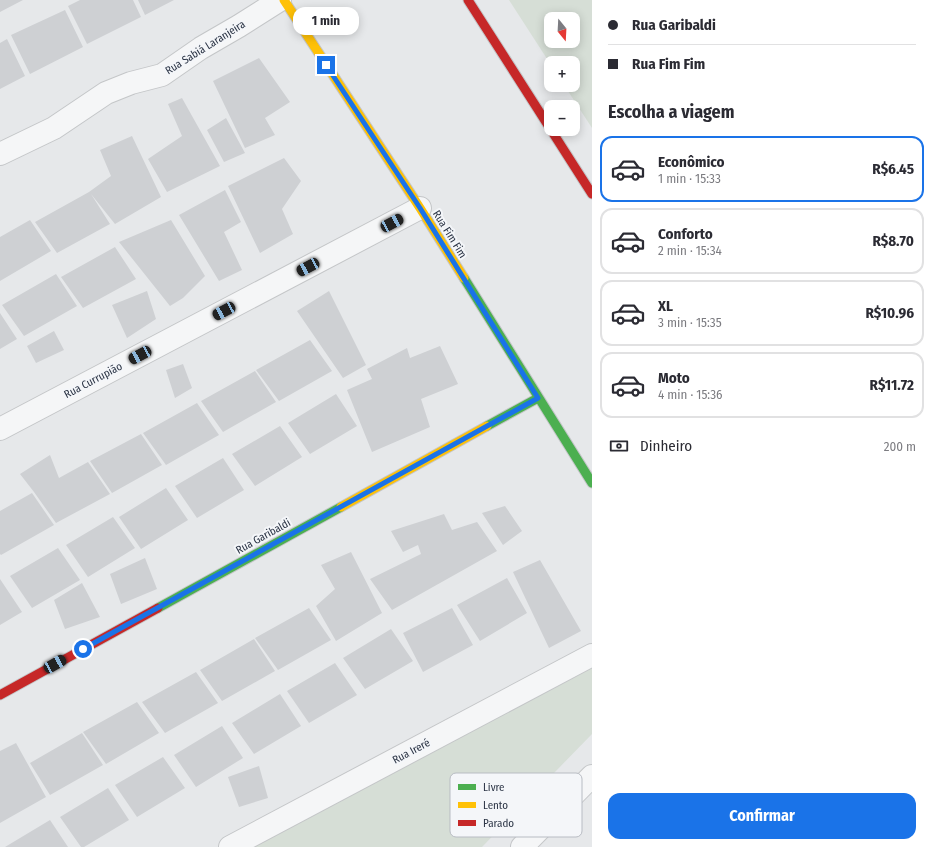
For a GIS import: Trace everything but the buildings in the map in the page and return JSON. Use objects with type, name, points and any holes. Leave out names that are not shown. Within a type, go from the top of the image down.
[{"type":"street","name":"Rua Sabiá Laranjeira","points":[[0,154],[54,128],[106,93],[131,83],[162,75],[201,48],[280,0]]},
{"type":"street","name":"Rua Fim Fim","points":[[284,0],[420,208],[592,483]]},
{"type":"street","points":[[468,0],[592,194]]},
{"type":"street","name":"Rua Currupião","points":[[0,429],[420,208]]},
{"type":"street","name":"Rua Garibaldi","points":[[0,695],[538,398]]},
{"type":"street","name":"Rua Ireré","points":[[230,847],[592,655]]},
{"type":"street","points":[[582,786],[592,776]]},
{"type":"street","points":[[522,847],[532,837]]},
{"type":"shaded area","points":[[509,0],[592,0],[592,128],[580,110],[580,100],[574,100],[569,92],[580,92],[580,56],[545,56]]},
{"type":"shaded area","points":[[592,658],[592,734],[554,773],[450,773],[450,837],[492,837],[482,847],[247,847]]},
{"type":"traffic: fast","points":[[464,278],[592,483]]},
{"type":"traffic: fast","points":[[487,426],[538,398]]},
{"type":"traffic: fast","points":[[158,608],[341,507]]},
{"type":"traffic: slow","points":[[284,0],[464,278]]},
{"type":"traffic: slow","points":[[341,507],[487,426]]},
{"type":"traffic: jam","points":[[468,0],[592,194]]},
{"type":"traffic: jam","points":[[0,695],[158,608]]},
{"type":"route","points":[[83,649],[538,398],[420,208],[326,65]]}]
